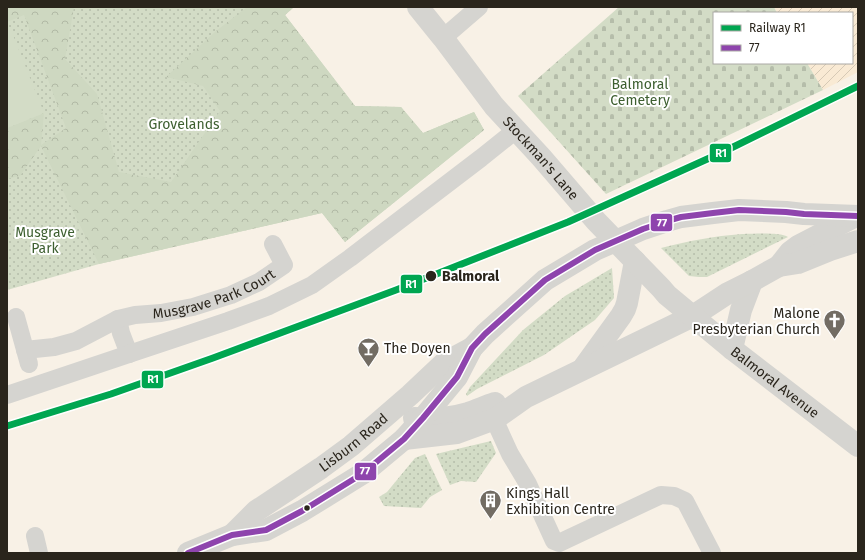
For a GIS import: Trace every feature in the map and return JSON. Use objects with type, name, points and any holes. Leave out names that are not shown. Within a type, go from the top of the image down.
[{"type":"main road","name":"Stockman's Lane","points":[[418,7],[494,106],[541,157],[596,221],[667,295],[693,316]]},
{"type":"main road","name":"Lisburn Road","points":[[188,553],[232,535],[266,530],[302,511],[362,474],[404,439],[423,418],[457,377],[472,348],[491,328],[546,280],[595,250],[643,229],[680,217],[713,212],[739,210],[857,216]]},
{"type":"main road","points":[[404,439],[457,433],[491,412],[500,402],[526,397],[693,316],[728,293],[779,266],[790,252],[798,246],[857,216]]},
{"type":"main road","points":[[779,266],[798,264],[858,240]]},
{"type":"main road","points":[[582,369],[625,309],[635,261]]},
{"type":"main road","points":[[732,349],[741,310],[752,281]]},
{"type":"main road","name":"Balmoral Avenue","points":[[693,316],[732,349],[858,446]]},
{"type":"main road","name":"Lisburn Road","points":[[232,535],[256,511],[351,446],[410,395],[444,363],[472,348]]},
{"type":"main road","points":[[351,446],[366,448],[404,418],[447,417],[467,413],[491,412]]},
{"type":"street","points":[[443,38],[479,7]]},
{"type":"street","points":[[7,395],[228,321],[269,306],[312,285],[476,162],[516,130]]},
{"type":"street","name":"Musgrave Park Court","points":[[16,317],[27,357],[76,341],[118,318],[161,313],[193,307],[238,292],[259,282],[284,265],[273,244]]},
{"type":"street","points":[[118,318],[121,333],[129,354]]},
{"type":"street","points":[[491,412],[510,454],[528,484],[554,540],[559,543],[661,495],[674,496],[685,501],[712,553]]},
{"type":"street","points":[[34,536],[40,553]]},
{"type":"shaded area","points":[[774,7],[858,7],[858,72],[823,90],[808,64],[853,64],[853,12],[776,12]]},
{"type":"green space","name":"Grovelands","points":[[7,7],[294,7],[285,15],[355,106],[401,107],[423,133],[474,112],[484,130],[345,242],[322,213],[99,264],[7,290]]},
{"type":"green space","name":"Grovelands","points":[[7,7],[74,7],[65,59],[97,94],[119,172],[171,182],[220,111],[203,86],[166,77],[216,31],[247,7],[294,7],[285,15],[355,106],[401,107],[423,133],[474,112],[484,130],[345,242],[322,213],[99,264],[41,146],[20,176],[7,179],[7,128],[44,113],[41,145],[66,128],[24,15],[7,22]]},
{"type":"green space","name":"Balmoral Cemetery","points":[[619,7],[774,7],[776,12],[713,12],[713,64],[808,64],[823,90],[606,194],[518,96]]},
{"type":"green space","points":[[11,30],[44,113],[7,128],[7,32]]},
{"type":"green space","points":[[742,234],[773,234],[788,237],[707,277],[689,276],[661,248],[701,239]]},
{"type":"green space","points":[[612,268],[614,298],[595,320],[544,355],[477,389],[467,396],[466,394],[470,387],[523,330],[565,296]]},
{"type":"green space","points":[[491,441],[496,453],[476,482],[461,481],[450,485],[436,454]]},
{"type":"green space","points":[[425,454],[442,490],[430,497],[421,508],[384,506],[379,497],[387,492],[415,458]]},
{"type":"rail line","name":"R1","points":[[7,426],[111,394],[213,358],[396,290],[568,222],[725,151],[858,86]]},
{"type":"transit line","name":"77","points":[[188,553],[232,535],[266,530],[302,511],[362,474],[404,439],[423,418],[457,377],[472,348],[485,334],[545,280],[595,250],[643,229],[681,217],[739,210],[858,216]]},
{"type":"place","name":"Balmoral","points":[[431,276]]},
{"type":"place","name":"Malone Presbyterian Church","points":[[835,340]]},
{"type":"place","name":"The Doyen","points":[[368,368]]},
{"type":"place","name":"Kings Hall Exhibition Centre","points":[[490,520]]},
{"type":"park label","name":"Musgrave Park","points":[[45,240]]}]
